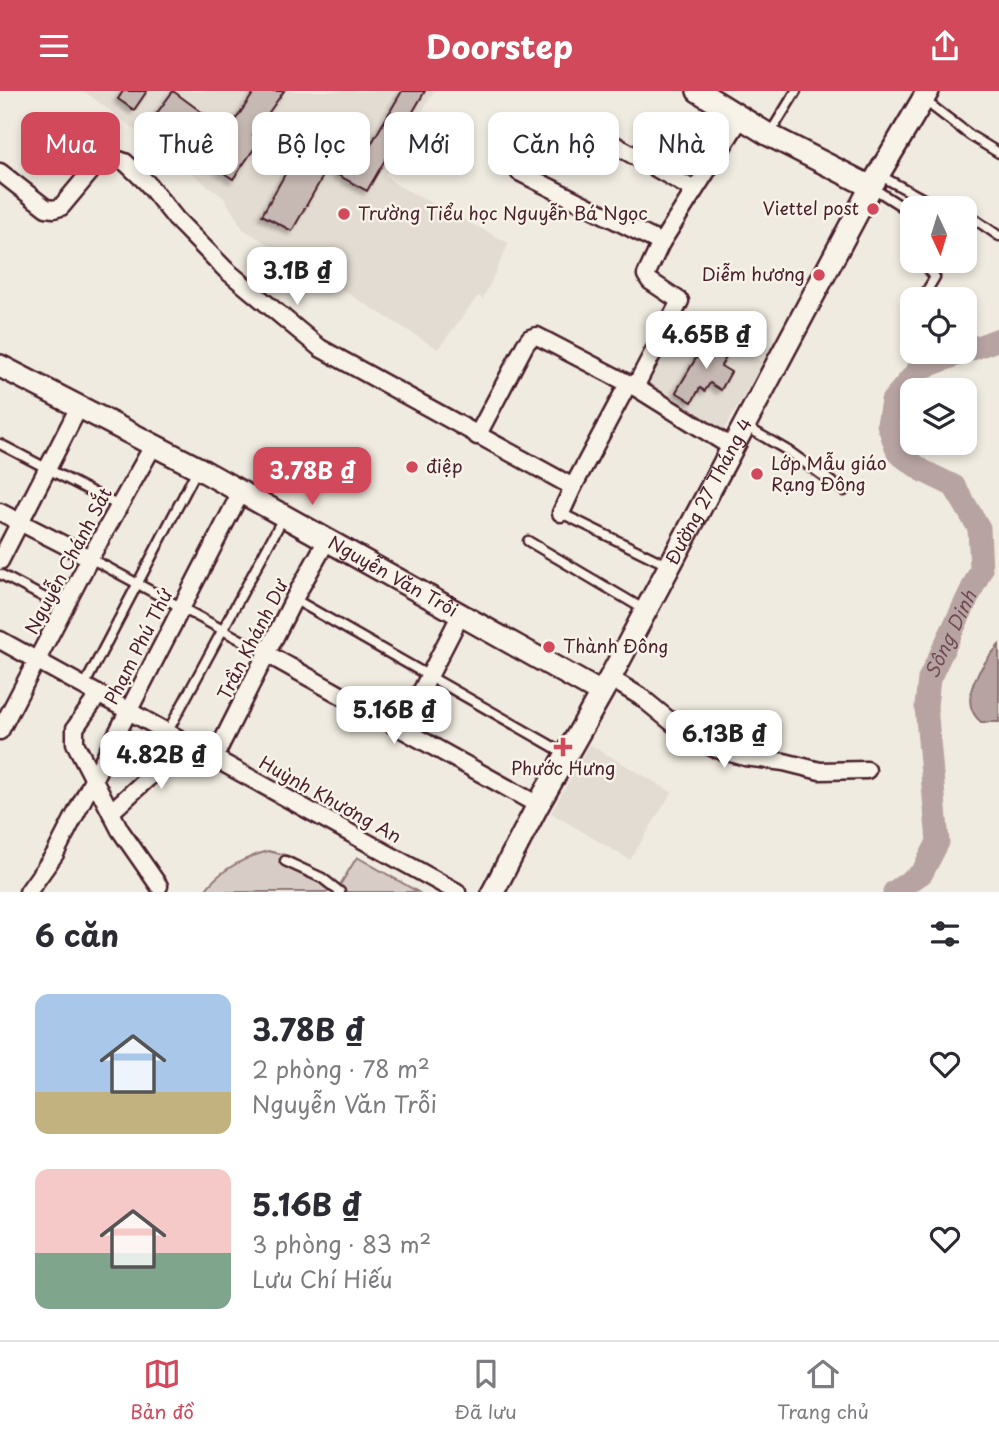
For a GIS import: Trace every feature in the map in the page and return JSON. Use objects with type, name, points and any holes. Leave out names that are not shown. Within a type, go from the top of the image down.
[{"type":"street","points":[[712,95],[740,119],[769,135],[874,180]]},
{"type":"street","name":"Đường 27 Tháng 4","points":[[493,892],[733,448],[874,180],[925,95]]},
{"type":"street","points":[[561,513],[573,487],[680,301],[650,281],[646,275],[661,243],[740,119]]},
{"type":"street","points":[[619,147],[694,190]]},
{"type":"street","points":[[0,172],[46,208],[54,209],[61,207],[97,165],[107,159],[125,162],[226,270],[288,324],[339,359],[573,487]]},
{"type":"street","points":[[525,175],[661,243]]},
{"type":"street","points":[[477,436],[530,338],[537,336],[631,385],[733,448]]},
{"type":"street","name":"Nguyễn Văn Trỗi","points":[[0,366],[198,468],[461,614],[605,685]]},
{"type":"street","points":[[0,561],[79,407]]},
{"type":"street","name":"Nguyễn Chánh Sắt","points":[[0,731],[90,558],[153,446]]},
{"type":"street","name":"Phạm Phú Thứ","points":[[28,892],[55,854],[241,492]]},
{"type":"street","points":[[0,512],[90,558]]},
{"type":"street","name":"Trần Khánh Dư","points":[[214,758],[293,599],[327,540]]},
{"type":"street","points":[[401,729],[461,614]]},
{"type":"street","name":"Huỳnh Khương An","points":[[0,640],[457,892]]},
{"type":"street","points":[[267,654],[538,806]]},
{"type":"street","points":[[605,685],[641,697],[686,734],[716,749],[820,771],[867,771]]},
{"type":"street","points":[[99,694],[75,729],[75,743],[120,830],[159,886]]},
{"type":"street","points":[[111,812],[187,742]]},
{"type":"lane","points":[[769,135],[796,91]]},
{"type":"lane","points":[[925,95],[983,145],[999,153]]},
{"type":"lane","points":[[874,180],[913,196]]},
{"type":"lane","points":[[874,180],[900,203]]},
{"type":"lane","points":[[977,221],[999,236]]},
{"type":"lane","points":[[745,425],[790,452],[844,491]]},
{"type":"lane","points":[[0,444],[119,506]]},
{"type":"lane","points":[[84,686],[198,468]]},
{"type":"lane","points":[[561,513],[669,566]]},
{"type":"lane","points":[[168,731],[284,516]]},
{"type":"lane","points":[[528,541],[645,610]]},
{"type":"lane","points":[[90,558],[267,654]]},
{"type":"lane","points":[[0,574],[64,608]]},
{"type":"lane","points":[[293,599],[566,754]]},
{"type":"lane","points":[[285,861],[322,878],[340,892]]},
{"type":"shaded area","name":"Trường Tiểu học Nguyễn Bá Ngọc","points":[[84,91],[434,91],[422,112],[384,112],[384,175],[395,184],[509,243],[483,299],[478,296],[438,349],[243,229],[224,198],[194,175],[238,175],[238,112],[134,112],[134,129],[120,119],[120,112],[111,112]]},
{"type":"shaded area","points":[[685,315],[764,363],[721,434],[642,386]]},
{"type":"shaded area","points":[[999,645],[999,722],[981,722],[970,703],[971,693],[979,672]]},
{"type":"shaded area","points":[[589,744],[672,792],[630,860],[551,813]]},
{"type":"shaded area","points":[[268,851],[289,856],[340,885],[357,857],[418,892],[204,892],[232,866]]},
{"type":"building","points":[[123,91],[147,91],[134,110],[118,99]]},
{"type":"building","points":[[173,91],[202,112],[158,112]]},
{"type":"building","points":[[255,91],[284,91],[269,112],[252,112],[252,152],[238,172],[238,116]]},
{"type":"building","points":[[402,91],[425,91],[413,112],[390,112]]},
{"type":"building","points":[[384,122],[384,162],[367,191],[338,175],[370,175],[370,146]]},
{"type":"building","points":[[285,175],[324,175],[292,231],[262,215]]},
{"type":"building","points":[[708,338],[729,351],[721,366],[731,372],[721,390],[710,383],[705,391],[700,388],[692,402],[676,392]]},
{"type":"waterway","name":"Sông Dinh","points":[[894,892],[922,873],[938,842],[926,706],[929,679],[981,570],[979,528],[954,486],[923,471],[898,453],[888,424],[892,401],[919,369],[999,339]]},
{"type":"place","name":"Viettel post","points":[[873,209]]},
{"type":"place","name":"Trường Tiểu học Nguyễn Bá Ngọc","points":[[344,214]]},
{"type":"place","name":"Diễm hương","points":[[819,275]]},
{"type":"place","name":"điệp","points":[[412,467]]},
{"type":"place","name":"Lớp Mẫu giáo Rạng Đông","points":[[757,474]]},
{"type":"place","name":"Thành Đông","points":[[549,647]]},
{"type":"place","name":"Phước Hưng","points":[[563,747]]}]
